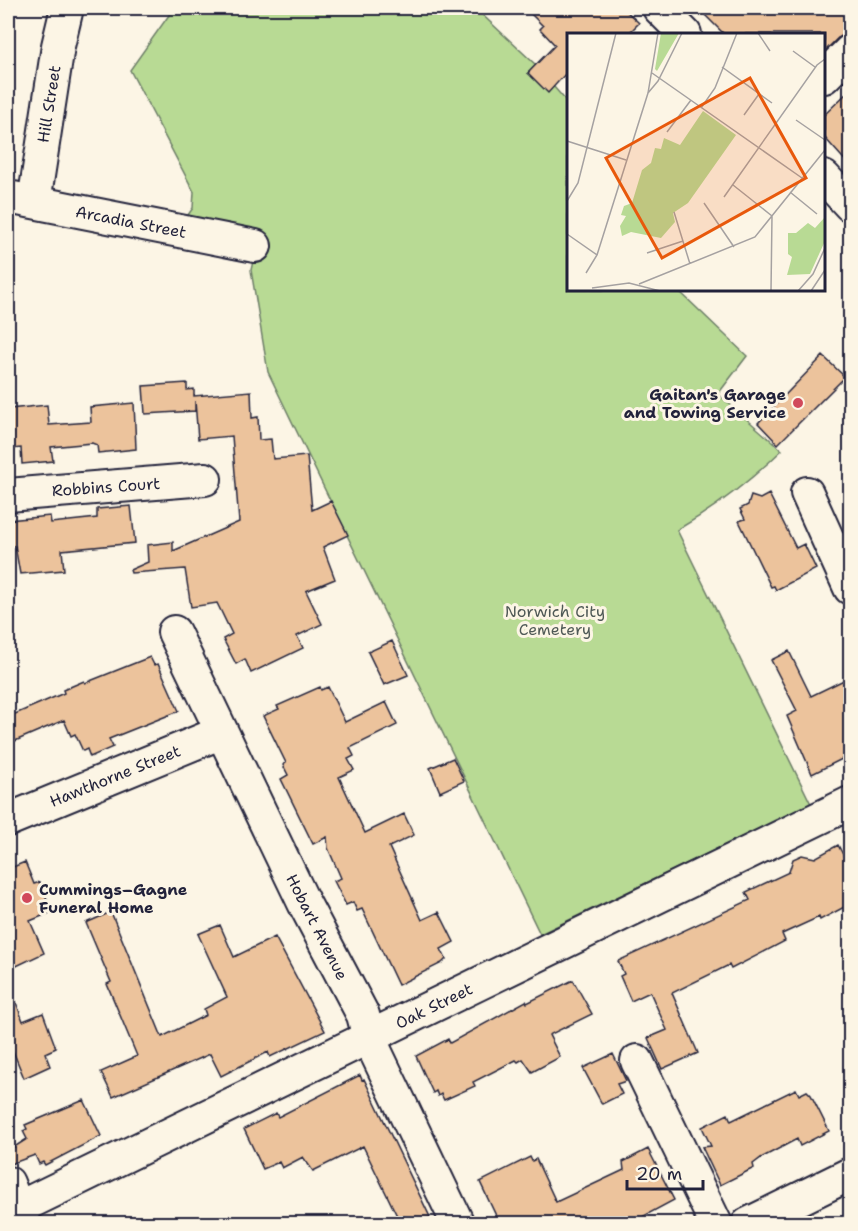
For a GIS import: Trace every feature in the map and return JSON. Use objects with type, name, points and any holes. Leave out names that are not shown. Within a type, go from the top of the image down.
[{"type":"street","name":"Hill Street","points":[[21,199],[67,8]]},
{"type":"street","points":[[659,8],[684,33]]},
{"type":"street","points":[[825,76],[850,51]]},
{"type":"street","points":[[825,178],[850,205]]},
{"type":"street","name":"Arcadia Street","points":[[21,199],[255,246]]},
{"type":"street","name":"Robbins Court","points":[[8,495],[205,479]]},
{"type":"street","points":[[807,493],[850,588]]},
{"type":"street","name":"Hobart Avenue","points":[[174,632],[304,903],[363,1015],[369,1038],[458,1224]]},
{"type":"street","name":"Hawthorne Street","points":[[8,820],[222,732]]},
{"type":"street","name":"Oak Street","points":[[17,1205],[848,811]]},
{"type":"street","points":[[636,1061],[716,1224]]},
{"type":"street","points":[[748,1224],[850,1174]]},
{"type":"green space","name":"Norwich City Cemetery","points":[[174,8],[475,8],[536,65],[528,73],[554,87],[567,102],[567,291],[679,291],[747,356],[718,394],[782,450],[732,493],[677,530],[811,804],[540,934],[268,372],[251,270],[259,235],[185,219],[193,208],[194,192],[130,70]]},
{"type":"building","points":[[525,8],[623,8],[639,23],[629,33],[567,33],[567,72],[548,93],[528,73],[555,45],[540,29],[543,26]]},
{"type":"building","points":[[698,8],[850,8],[850,33],[838,38],[825,51],[825,33],[723,33]]},
{"type":"building","points":[[850,90],[850,166],[825,138],[825,114]]},
{"type":"building","name":"Gaitan's Garage and Towing Service","points":[[823,356],[845,377],[778,444],[758,423]]},
{"type":"building","points":[[187,383],[187,390],[194,389],[194,396],[251,391],[252,418],[258,417],[259,440],[271,439],[273,459],[307,456],[312,510],[331,501],[348,535],[323,547],[335,579],[306,591],[322,624],[297,636],[303,648],[251,673],[245,659],[236,664],[223,639],[232,634],[217,603],[191,607],[185,569],[131,573],[130,570],[148,562],[147,545],[173,542],[173,551],[239,522],[232,436],[198,439],[195,401],[195,411],[145,414],[143,386]]},
{"type":"building","points":[[134,403],[136,449],[98,453],[97,445],[92,443],[51,447],[53,461],[22,464],[21,448],[11,449],[9,409],[47,405],[49,425],[91,422],[90,407]]},
{"type":"building","points":[[769,494],[796,548],[804,544],[816,569],[776,590],[774,586],[771,587],[739,521],[745,519],[740,509],[748,505],[751,496],[760,499]]},
{"type":"building","points":[[131,506],[135,543],[62,550],[64,570],[20,574],[15,546],[9,546],[8,520],[50,516],[51,523],[97,518],[97,509]]},
{"type":"building","points":[[392,641],[408,675],[384,685],[368,652]]},
{"type":"building","points":[[789,651],[811,696],[850,677],[850,755],[812,774],[787,716],[797,711],[771,660]]},
{"type":"building","points":[[150,657],[154,665],[158,664],[179,711],[109,739],[113,747],[90,757],[87,749],[83,751],[75,734],[71,736],[64,720],[8,744],[8,717],[64,693],[63,690],[84,681],[85,683]]},
{"type":"building","points":[[320,687],[321,690],[328,687],[345,722],[386,702],[397,725],[350,748],[354,756],[348,759],[354,770],[339,777],[365,833],[404,814],[414,835],[389,847],[422,920],[439,912],[454,942],[441,949],[446,959],[442,963],[398,985],[362,909],[357,911],[353,902],[346,905],[334,881],[341,878],[328,848],[327,837],[313,844],[281,779],[288,775],[283,765],[286,763],[263,716],[279,709],[277,706]]},
{"type":"building","points":[[453,758],[464,781],[440,792],[430,768]]},
{"type":"building","points":[[838,845],[850,868],[850,904],[820,920],[819,917],[782,934],[785,941],[731,969],[729,965],[672,993],[698,1053],[662,1069],[648,1038],[667,1030],[650,992],[631,1001],[620,976],[624,974],[618,961],[750,900],[746,892],[789,872],[793,859],[802,855],[815,858]]},
{"type":"building","name":"Cummings–Gagne Funeral Home","points":[[25,862],[34,884],[40,882],[52,912],[30,921],[44,953],[8,970],[8,869]]},
{"type":"building","points":[[111,912],[162,1037],[206,1015],[204,1009],[227,997],[198,934],[220,925],[234,957],[275,937],[325,1031],[270,1057],[268,1052],[221,1076],[210,1054],[113,1097],[101,1072],[137,1056],[107,984],[111,982],[86,923]]},
{"type":"building","points":[[573,980],[592,1014],[549,1035],[560,1057],[532,1072],[523,1059],[518,1062],[516,1060],[473,1082],[475,1086],[444,1100],[441,1094],[438,1096],[436,1091],[433,1093],[416,1056],[448,1039],[450,1043],[526,1001],[527,1003]]},
{"type":"building","points":[[9,984],[23,1021],[43,1013],[56,1048],[45,1053],[50,1066],[24,1078],[13,1051],[8,1054]]},
{"type":"building","points":[[613,1054],[626,1081],[617,1084],[622,1094],[602,1104],[583,1068]]},
{"type":"building","points":[[360,1075],[362,1080],[364,1079],[430,1217],[417,1224],[401,1224],[363,1146],[313,1171],[303,1157],[282,1168],[279,1162],[263,1169],[244,1129],[276,1113],[278,1117]]},
{"type":"building","points":[[796,1089],[799,1095],[807,1091],[811,1095],[829,1131],[800,1146],[797,1139],[761,1158],[753,1164],[754,1168],[720,1185],[702,1147],[711,1146],[702,1127],[728,1114],[731,1121]]},
{"type":"building","points":[[84,1100],[101,1136],[45,1165],[43,1162],[39,1164],[35,1155],[8,1165],[8,1151],[27,1139],[23,1131],[27,1129],[25,1125]]},
{"type":"building","points":[[648,1149],[674,1200],[642,1217],[645,1224],[500,1224],[480,1182],[530,1157],[532,1161],[536,1159],[556,1202],[624,1170],[623,1162]]},
{"type":"place","name":"Gaitan's Garage and Towing Service","points":[[798,403]]},
{"type":"place","name":"Cummings–Gagne Funeral Home","points":[[27,898]]}]
